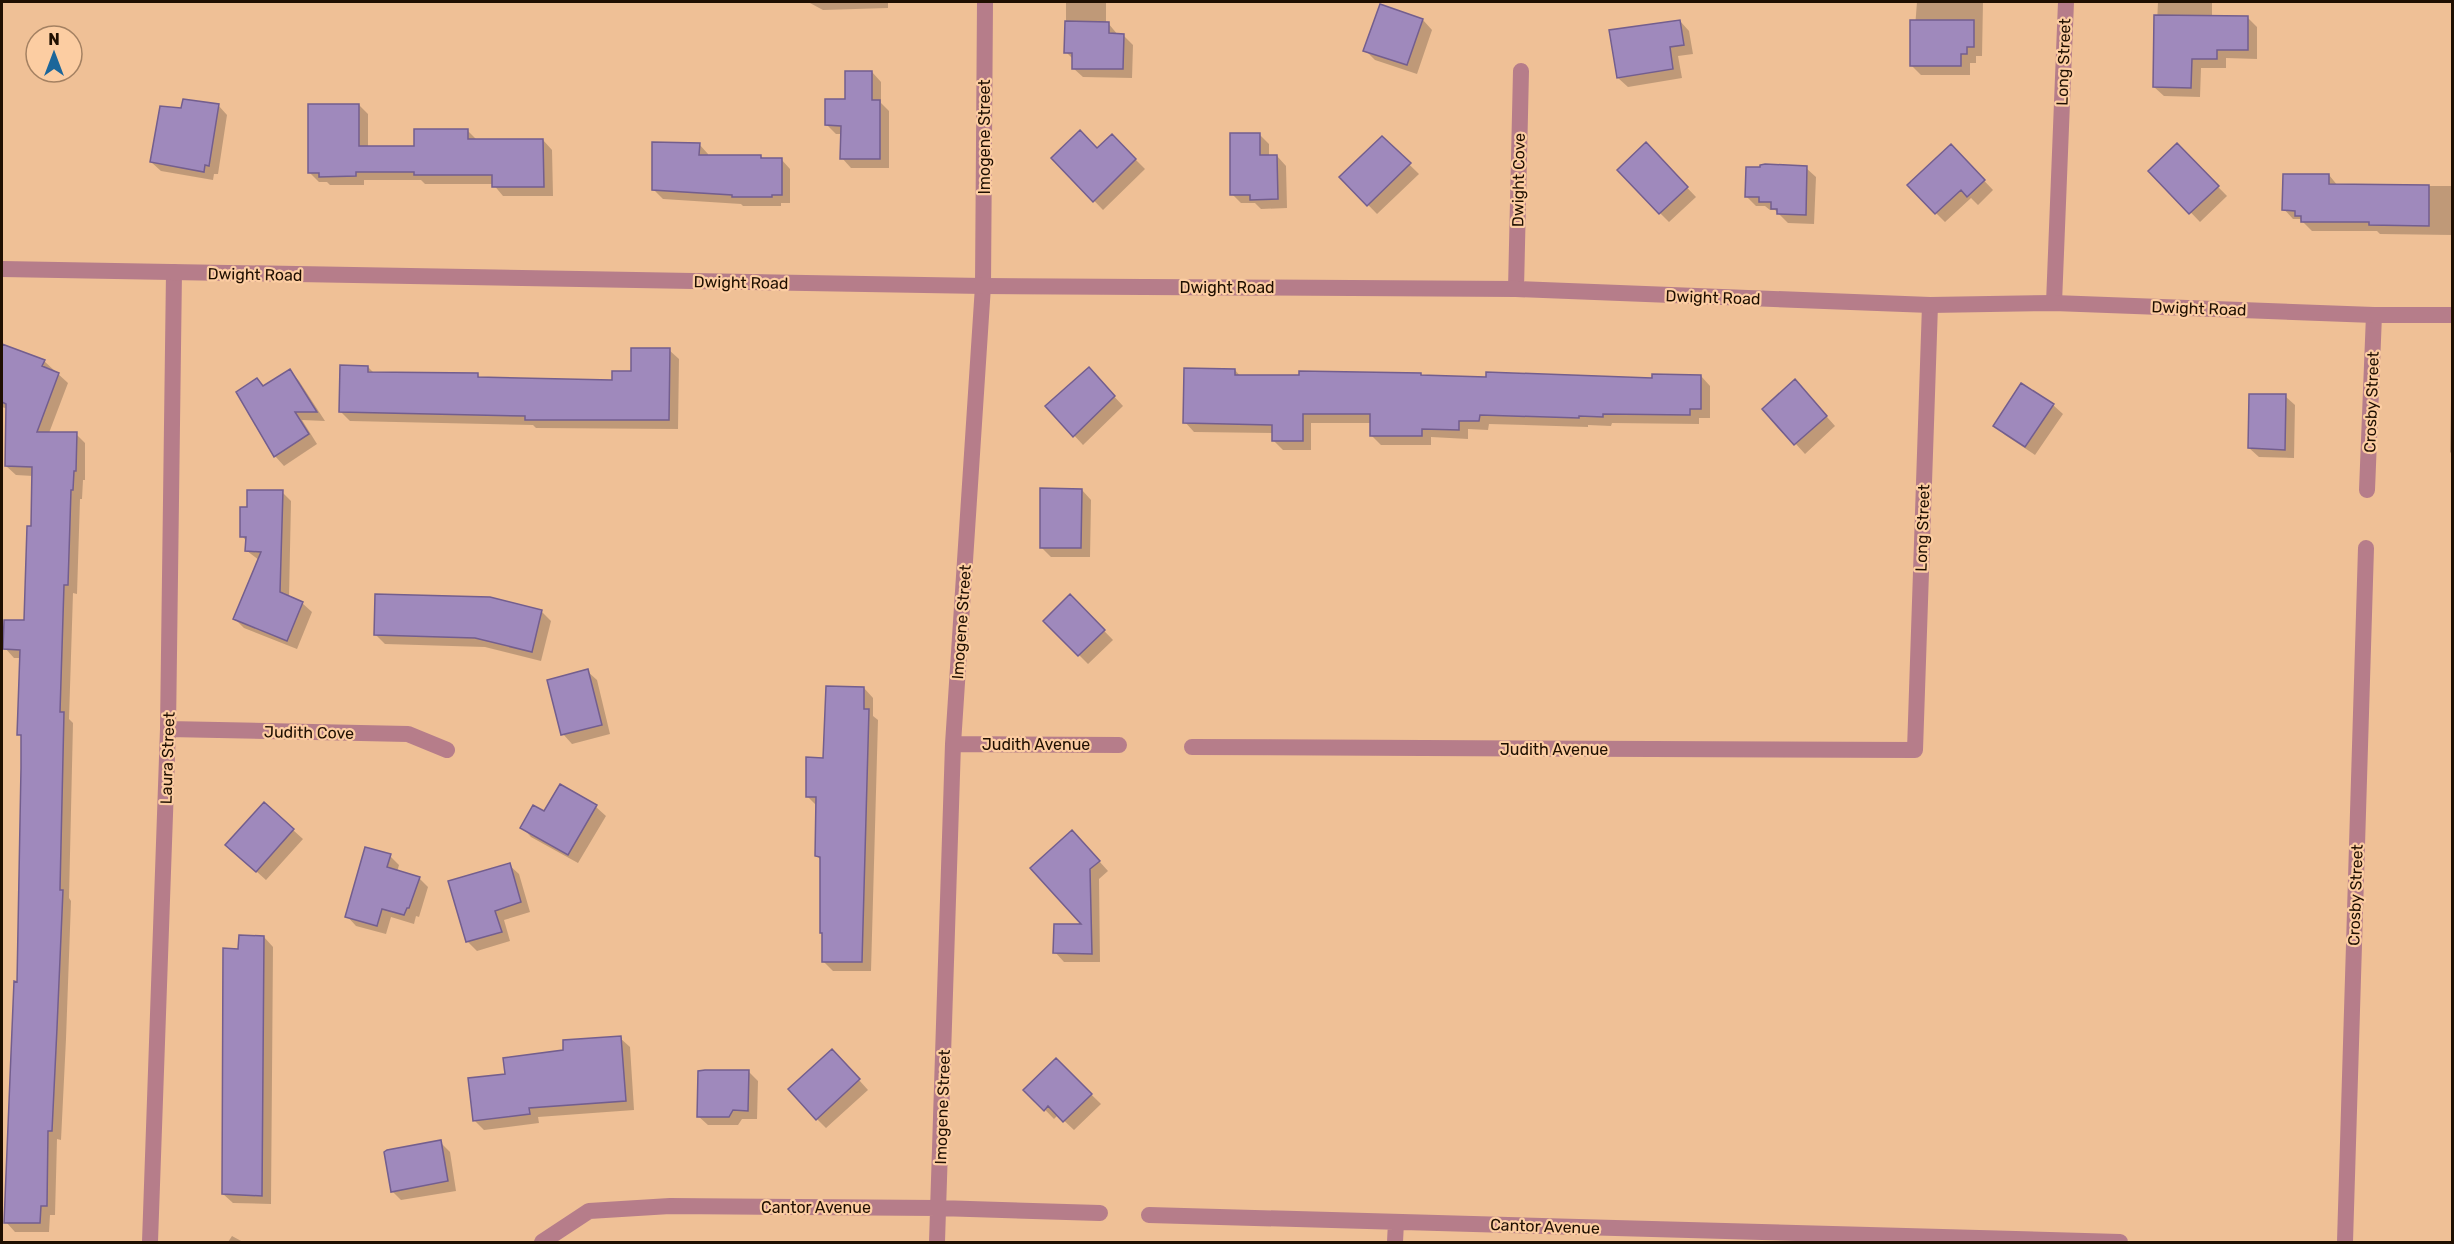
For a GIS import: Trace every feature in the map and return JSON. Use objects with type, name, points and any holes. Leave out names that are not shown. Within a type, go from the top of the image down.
[{"type":"street","name":"Imogene Street","points":[[937,1242],[953,744],[983,286],[984,2]]},
{"type":"street","name":"Long Street","points":[[2054,303],[2066,2]]},
{"type":"street","name":"Dwight Cove","points":[[1516,289],[1521,71]]},
{"type":"street","name":"Dwight Road","points":[[2,269],[983,286],[1516,289],[1930,305],[2054,303],[2374,315],[2452,315]]},
{"type":"street","name":"Laura Street","points":[[150,1242],[168,729],[174,272]]},
{"type":"street","name":"Long Street","points":[[1915,750],[1930,305]]},
{"type":"street","name":"Crosby Street","points":[[2367,490],[2374,315]]},
{"type":"street","name":"Crosby Street","points":[[2345,1242],[2366,548]]},
{"type":"street","name":"Judith Cove","points":[[168,729],[408,734],[447,750]]},
{"type":"street","name":"Judith Avenue","points":[[953,744],[1119,745]]},
{"type":"street","name":"Judith Avenue","points":[[1192,747],[1915,750]]},
{"type":"street","name":"Cantor Avenue","points":[[542,1242],[588,1211],[670,1206],[938,1208],[1100,1213]]},
{"type":"street","name":"Cantor Avenue","points":[[1149,1215],[2120,1242]]},
{"type":"street","points":[[1395,1242],[1396,1222]]},
{"type":"building","points":[[1380,4],[1423,19],[1407,65],[1363,51]]},
{"type":"building","points":[[2154,15],[2248,16],[2248,50],[2217,50],[2217,59],[2192,59],[2191,88],[2153,87]]},
{"type":"building","points":[[1680,20],[1684,45],[1670,47],[1673,69],[1617,78],[1609,30]]},
{"type":"building","points":[[1910,20],[1974,20],[1974,47],[1967,47],[1967,54],[1961,54],[1961,66],[1910,66]]},
{"type":"building","points":[[1065,21],[1109,22],[1109,33],[1124,34],[1123,69],[1072,69],[1072,53],[1064,53]]},
{"type":"building","points":[[845,71],[872,71],[872,100],[880,100],[880,159],[840,159],[841,126],[825,125],[825,99],[845,99]]},
{"type":"building","points":[[183,99],[219,104],[209,166],[205,165],[204,172],[150,162],[160,106],[181,108]]},
{"type":"building","points":[[308,104],[359,104],[359,146],[414,146],[414,129],[468,129],[468,139],[543,139],[544,187],[492,187],[492,175],[356,172],[356,176],[319,177],[319,173],[308,173]]},
{"type":"building","points":[[1080,130],[1097,148],[1112,134],[1136,159],[1093,202],[1051,158]]},
{"type":"building","points":[[1230,133],[1260,133],[1260,155],[1277,155],[1278,199],[1250,200],[1250,195],[1230,195]]},
{"type":"building","points":[[1382,136],[1411,163],[1367,206],[1339,177]]},
{"type":"building","points":[[652,142],[700,143],[699,155],[761,155],[761,158],[782,158],[782,195],[732,197],[732,195],[652,190]]},
{"type":"building","points":[[1646,142],[1688,187],[1659,214],[1617,170]]},
{"type":"building","points":[[2177,143],[2219,186],[2189,214],[2148,171]]},
{"type":"building","points":[[1951,144],[1985,180],[1967,197],[1961,190],[1935,214],[1907,185]]},
{"type":"building","points":[[1765,164],[1807,166],[1806,215],[1777,214],[1777,209],[1771,209],[1771,202],[1759,202],[1759,197],[1745,197],[1746,167],[1760,167]]},
{"type":"building","points":[[2283,174],[2329,174],[2329,184],[2429,185],[2429,226],[2369,225],[2369,222],[2301,222],[2301,216],[2295,216],[2295,211],[2282,210]]},
{"type":"building","points":[[2,344],[45,360],[42,366],[59,373],[37,432],[77,432],[76,471],[74,471],[73,490],[71,490],[68,585],[64,585],[60,712],[64,712],[60,890],[63,890],[57,1028],[52,1131],[48,1131],[47,1206],[41,1206],[40,1223],[4,1223],[14,981],[17,982],[21,735],[17,735],[20,650],[3,649],[4,620],[24,620],[27,526],[31,526],[32,467],[5,466],[6,404],[2,402]]},
{"type":"building","points":[[631,348],[670,348],[669,420],[525,420],[525,416],[339,412],[340,365],[368,366],[368,372],[478,373],[478,377],[612,380],[612,371],[631,371]]},
{"type":"building","points":[[1089,367],[1115,396],[1073,437],[1045,406]]},
{"type":"building","points":[[1184,368],[1235,369],[1235,375],[1299,375],[1299,371],[1421,373],[1421,375],[1486,377],[1486,372],[1652,378],[1652,374],[1701,375],[1701,409],[1690,409],[1690,415],[1603,414],[1603,417],[1579,416],[1579,418],[1480,415],[1479,421],[1459,421],[1459,430],[1422,429],[1422,436],[1370,436],[1370,414],[1303,414],[1303,441],[1272,441],[1272,425],[1183,423]]},
{"type":"building","points":[[290,369],[317,412],[295,412],[309,434],[274,457],[236,392],[257,378],[263,386]]},
{"type":"building","points":[[1795,379],[1827,416],[1794,445],[1762,409]]},
{"type":"building","points":[[2021,383],[2054,404],[2025,447],[1993,426]]},
{"type":"building","points":[[2249,394],[2286,394],[2285,450],[2248,448]]},
{"type":"building","points":[[1040,488],[1082,489],[1081,548],[1040,548]]},
{"type":"building","points":[[247,490],[283,490],[280,592],[303,602],[287,641],[233,619],[261,552],[245,551],[246,537],[240,537],[240,507],[247,507]]},
{"type":"building","points":[[375,594],[490,597],[542,610],[532,652],[475,638],[374,635]]},
{"type":"building","points":[[1070,594],[1105,630],[1078,656],[1043,621]]},
{"type":"building","points":[[588,669],[602,725],[561,735],[547,680]]},
{"type":"building","points":[[826,686],[864,687],[864,709],[869,709],[862,962],[822,962],[820,857],[815,856],[816,797],[806,797],[806,757],[823,758]]},
{"type":"building","points":[[560,784],[597,805],[568,855],[520,828],[533,805],[544,811]]},
{"type":"building","points":[[264,802],[294,829],[256,872],[225,845]]},
{"type":"building","points":[[1072,830],[1100,861],[1090,869],[1092,954],[1053,953],[1054,924],[1081,924],[1030,868]]},
{"type":"building","points":[[365,847],[391,854],[387,867],[420,877],[409,908],[404,915],[382,909],[377,926],[345,917]]},
{"type":"building","points":[[510,863],[521,902],[495,911],[502,932],[466,942],[448,881]]},
{"type":"building","points":[[239,935],[264,936],[262,1196],[222,1194],[223,948],[238,949]]},
{"type":"building","points":[[621,1036],[626,1101],[529,1108],[530,1114],[473,1121],[468,1078],[505,1074],[503,1058],[563,1050],[563,1040]]},
{"type":"building","points":[[832,1049],[860,1079],[816,1120],[788,1089]]},
{"type":"building","points":[[1056,1058],[1092,1094],[1063,1122],[1048,1106],[1044,1111],[1023,1090]]},
{"type":"building","points":[[749,1070],[748,1111],[733,1110],[729,1117],[697,1117],[698,1071]]},
{"type":"building","points":[[441,1140],[448,1181],[391,1192],[384,1152]]}]
